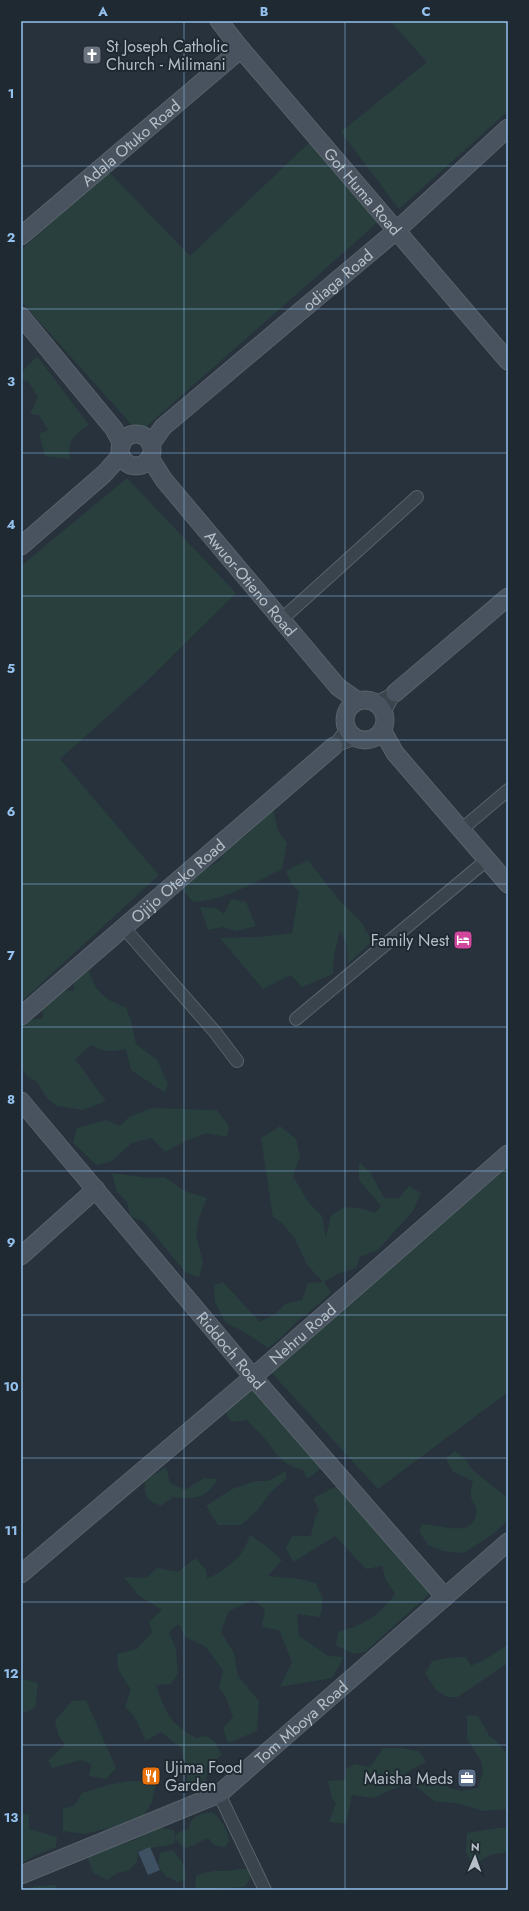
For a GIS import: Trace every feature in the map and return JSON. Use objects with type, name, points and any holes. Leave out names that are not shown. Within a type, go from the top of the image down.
[{"type":"street","name":"Got Huma Road","points":[[219,21],[241,49],[508,361]]},
{"type":"street","name":"Adala Otuko Road","points":[[21,236],[241,49]]},
{"type":"street","name":"odiaga Road","points":[[136,450],[397,230],[508,128]]},
{"type":"street","points":[[21,316],[114,429],[136,450],[104,474],[21,546]]},
{"type":"street","name":"Awuor-Otieno Road","points":[[136,450],[164,480],[365,720],[462,829],[508,884]]},
{"type":"street","points":[[281,620],[416,497]]},
{"type":"street","name":"Ojijo Oteko Road","points":[[21,1016],[508,597]]},
{"type":"street","points":[[462,829],[508,790]]},
{"type":"street","points":[[296,1019],[488,860]]},
{"type":"street","points":[[124,928],[215,1032],[236,1061]]},
{"type":"street","name":"Riddoch Road","points":[[21,1101],[253,1377],[445,1597]]},
{"type":"street","name":"Nehru Road","points":[[21,1574],[253,1377],[508,1154]]},
{"type":"street","points":[[21,1256],[96,1189]]},
{"type":"street","name":"Tom Mboya Road","points":[[21,1875],[219,1794],[508,1542]]},
{"type":"street","points":[[219,1794],[265,1890]]},
{"type":"green space","points":[[390,21],[508,21],[508,111],[399,209],[341,132],[427,62]]},
{"type":"green space","points":[[312,140],[377,223],[139,433],[21,301],[21,250],[108,171],[190,256]]},
{"type":"green space","points":[[37,356],[89,425],[79,432],[73,439],[69,452],[70,459],[45,456],[39,434],[48,430],[39,415],[30,414],[38,397],[28,381],[21,380],[21,373]]},
{"type":"green space","points":[[127,478],[236,593],[148,680],[60,759],[159,875],[21,1002],[21,566]]},
{"type":"green space","points":[[273,810],[278,831],[287,843],[282,869],[228,894],[205,901],[193,902],[183,890],[200,873],[220,860],[225,849],[245,836]]},
{"type":"green space","points":[[308,860],[339,900],[362,923],[372,941],[348,964],[347,944],[340,931],[334,955],[333,974],[302,987],[291,975],[263,989],[220,938],[261,937],[292,933],[299,892],[291,883],[286,871]]},
{"type":"green space","points":[[231,899],[246,902],[256,926],[236,931],[223,927],[208,930],[200,907],[216,908],[224,914]]},
{"type":"green space","points":[[88,970],[96,988],[107,999],[126,1008],[131,1020],[136,1044],[157,1060],[168,1084],[165,1093],[131,1070],[126,1049],[108,1051],[91,1045],[75,1059],[106,1101],[83,1110],[57,1106],[47,1098],[37,1082],[27,1076],[21,1067],[21,1027],[29,1020],[43,1018],[42,1006],[62,990],[74,991],[74,979]]},
{"type":"green space","points":[[152,1108],[217,1110],[229,1126],[227,1137],[207,1133],[188,1140],[165,1152],[152,1138],[132,1143],[110,1162],[97,1165],[73,1143],[77,1128],[106,1120],[120,1126],[129,1117]]},
{"type":"green space","points":[[280,1126],[296,1139],[300,1156],[293,1176],[308,1202],[322,1216],[326,1237],[331,1216],[345,1207],[364,1209],[375,1213],[381,1206],[359,1180],[359,1162],[370,1172],[384,1198],[399,1198],[409,1186],[421,1193],[413,1211],[378,1250],[360,1257],[356,1268],[338,1274],[324,1282],[331,1292],[268,1348],[246,1333],[225,1322],[215,1302],[214,1285],[223,1282],[260,1322],[275,1314],[285,1304],[302,1300],[308,1283],[323,1282],[307,1265],[295,1239],[282,1223],[273,1217],[261,1138]]},
{"type":"green space","points":[[508,1167],[508,1392],[378,1489],[269,1370]]},
{"type":"green space","points":[[112,1173],[148,1178],[164,1177],[185,1191],[207,1198],[199,1218],[196,1236],[203,1262],[199,1277],[186,1273],[144,1222],[130,1216],[127,1202],[117,1192]]},
{"type":"green space","points":[[257,1389],[323,1464],[318,1471],[307,1479],[303,1470],[288,1464],[278,1456],[248,1420],[232,1422],[224,1411],[245,1392]]},
{"type":"green space","points":[[455,1451],[463,1457],[473,1470],[506,1497],[507,1521],[493,1534],[464,1553],[443,1551],[428,1545],[419,1531],[422,1524],[447,1528],[465,1528],[471,1524],[475,1518],[476,1508],[471,1494],[473,1481],[452,1471],[446,1458]]},
{"type":"green space","points":[[166,1467],[170,1483],[185,1490],[204,1478],[218,1479],[209,1491],[199,1497],[173,1497],[161,1506],[152,1502],[145,1493],[145,1480]]},
{"type":"green space","points":[[286,1471],[286,1479],[271,1492],[255,1513],[241,1525],[218,1525],[206,1506],[232,1489],[256,1481],[268,1481]]},
{"type":"green space","points":[[339,1485],[421,1576],[429,1594],[365,1652],[353,1654],[336,1645],[338,1632],[356,1626],[370,1619],[383,1609],[395,1594],[386,1580],[382,1566],[366,1569],[335,1536],[293,1562],[286,1548],[292,1536],[311,1536],[315,1518],[319,1510],[313,1498]]},
{"type":"green space","points":[[250,1535],[265,1545],[282,1560],[268,1576],[300,1579],[316,1583],[323,1599],[320,1617],[297,1614],[299,1636],[328,1656],[344,1657],[332,1678],[280,1687],[292,1662],[279,1630],[262,1627],[265,1609],[253,1600],[229,1611],[221,1632],[234,1653],[238,1676],[259,1701],[257,1731],[228,1743],[223,1728],[233,1717],[226,1698],[219,1688],[223,1670],[206,1647],[185,1637],[179,1624],[169,1632],[176,1650],[178,1673],[171,1684],[156,1685],[166,1710],[174,1722],[187,1733],[196,1738],[206,1736],[214,1741],[222,1755],[207,1766],[206,1787],[187,1789],[187,1769],[181,1748],[161,1732],[146,1741],[134,1716],[125,1707],[131,1690],[118,1669],[117,1654],[137,1649],[152,1632],[149,1622],[162,1610],[138,1595],[124,1577],[146,1578],[157,1568],[178,1572],[195,1558],[206,1570],[207,1579],[222,1571],[234,1562],[243,1550]]},
{"type":"green space","points":[[508,1644],[508,1663],[458,1697],[448,1697],[437,1691],[425,1674],[432,1661],[466,1657],[471,1666],[489,1657]]},
{"type":"green space","points":[[21,1679],[38,1683],[35,1708],[21,1714]]},
{"type":"green space","points":[[86,1700],[116,1768],[106,1779],[89,1776],[91,1764],[81,1760],[52,1768],[48,1760],[65,1745],[59,1736],[55,1721],[72,1701]]},
{"type":"green space","points":[[467,1715],[478,1716],[490,1737],[496,1740],[508,1756],[508,1809],[484,1811],[455,1803],[436,1802],[413,1784],[424,1775],[440,1778],[449,1788],[461,1791],[478,1788],[483,1771],[481,1761],[467,1739]]},
{"type":"green space","points":[[383,1748],[400,1748],[419,1751],[426,1762],[407,1772],[401,1786],[373,1798],[352,1795],[346,1824],[329,1822],[336,1803],[332,1799],[328,1781],[345,1780],[346,1769],[355,1764],[370,1767]]},
{"type":"green space","points":[[128,1781],[156,1782],[152,1802],[141,1820],[85,1834],[63,1831],[63,1809],[75,1805],[82,1793]]},
{"type":"green space","points":[[212,1812],[222,1822],[226,1829],[229,1842],[225,1847],[214,1845],[208,1838],[187,1848],[181,1846],[175,1838],[174,1844],[138,1851],[137,1862],[130,1870],[117,1873],[107,1880],[93,1873],[87,1856],[137,1839],[157,1827],[174,1830],[175,1837],[179,1832],[189,1829],[191,1821],[196,1816]]},
{"type":"green space","points":[[21,1814],[29,1814],[29,1829],[57,1837],[56,1847],[36,1855],[21,1864]]},
{"type":"green space","points":[[498,1828],[508,1828],[508,1852],[490,1855],[473,1865],[466,1852],[467,1833]]},
{"type":"green space","points":[[172,1850],[183,1864],[185,1880],[177,1882],[166,1877],[158,1865],[160,1853]]},
{"type":"green space","points":[[250,1869],[250,1880],[244,1887],[198,1890],[195,1886],[196,1876],[212,1871]]},
{"type":"green space","points":[[56,1885],[58,1890],[21,1890],[36,1886]]},
{"type":"water","points":[[150,1847],[160,1870],[148,1875],[138,1852]]},
{"type":"place","name":"St Joseph Catholic Church - Milimani","points":[[92,55]]},
{"type":"place","name":"Family Nest","points":[[463,940]]},
{"type":"place","name":"Ujima Food Garden","points":[[151,1776]]},
{"type":"place","name":"Maisha Meds","points":[[467,1778]]}]
